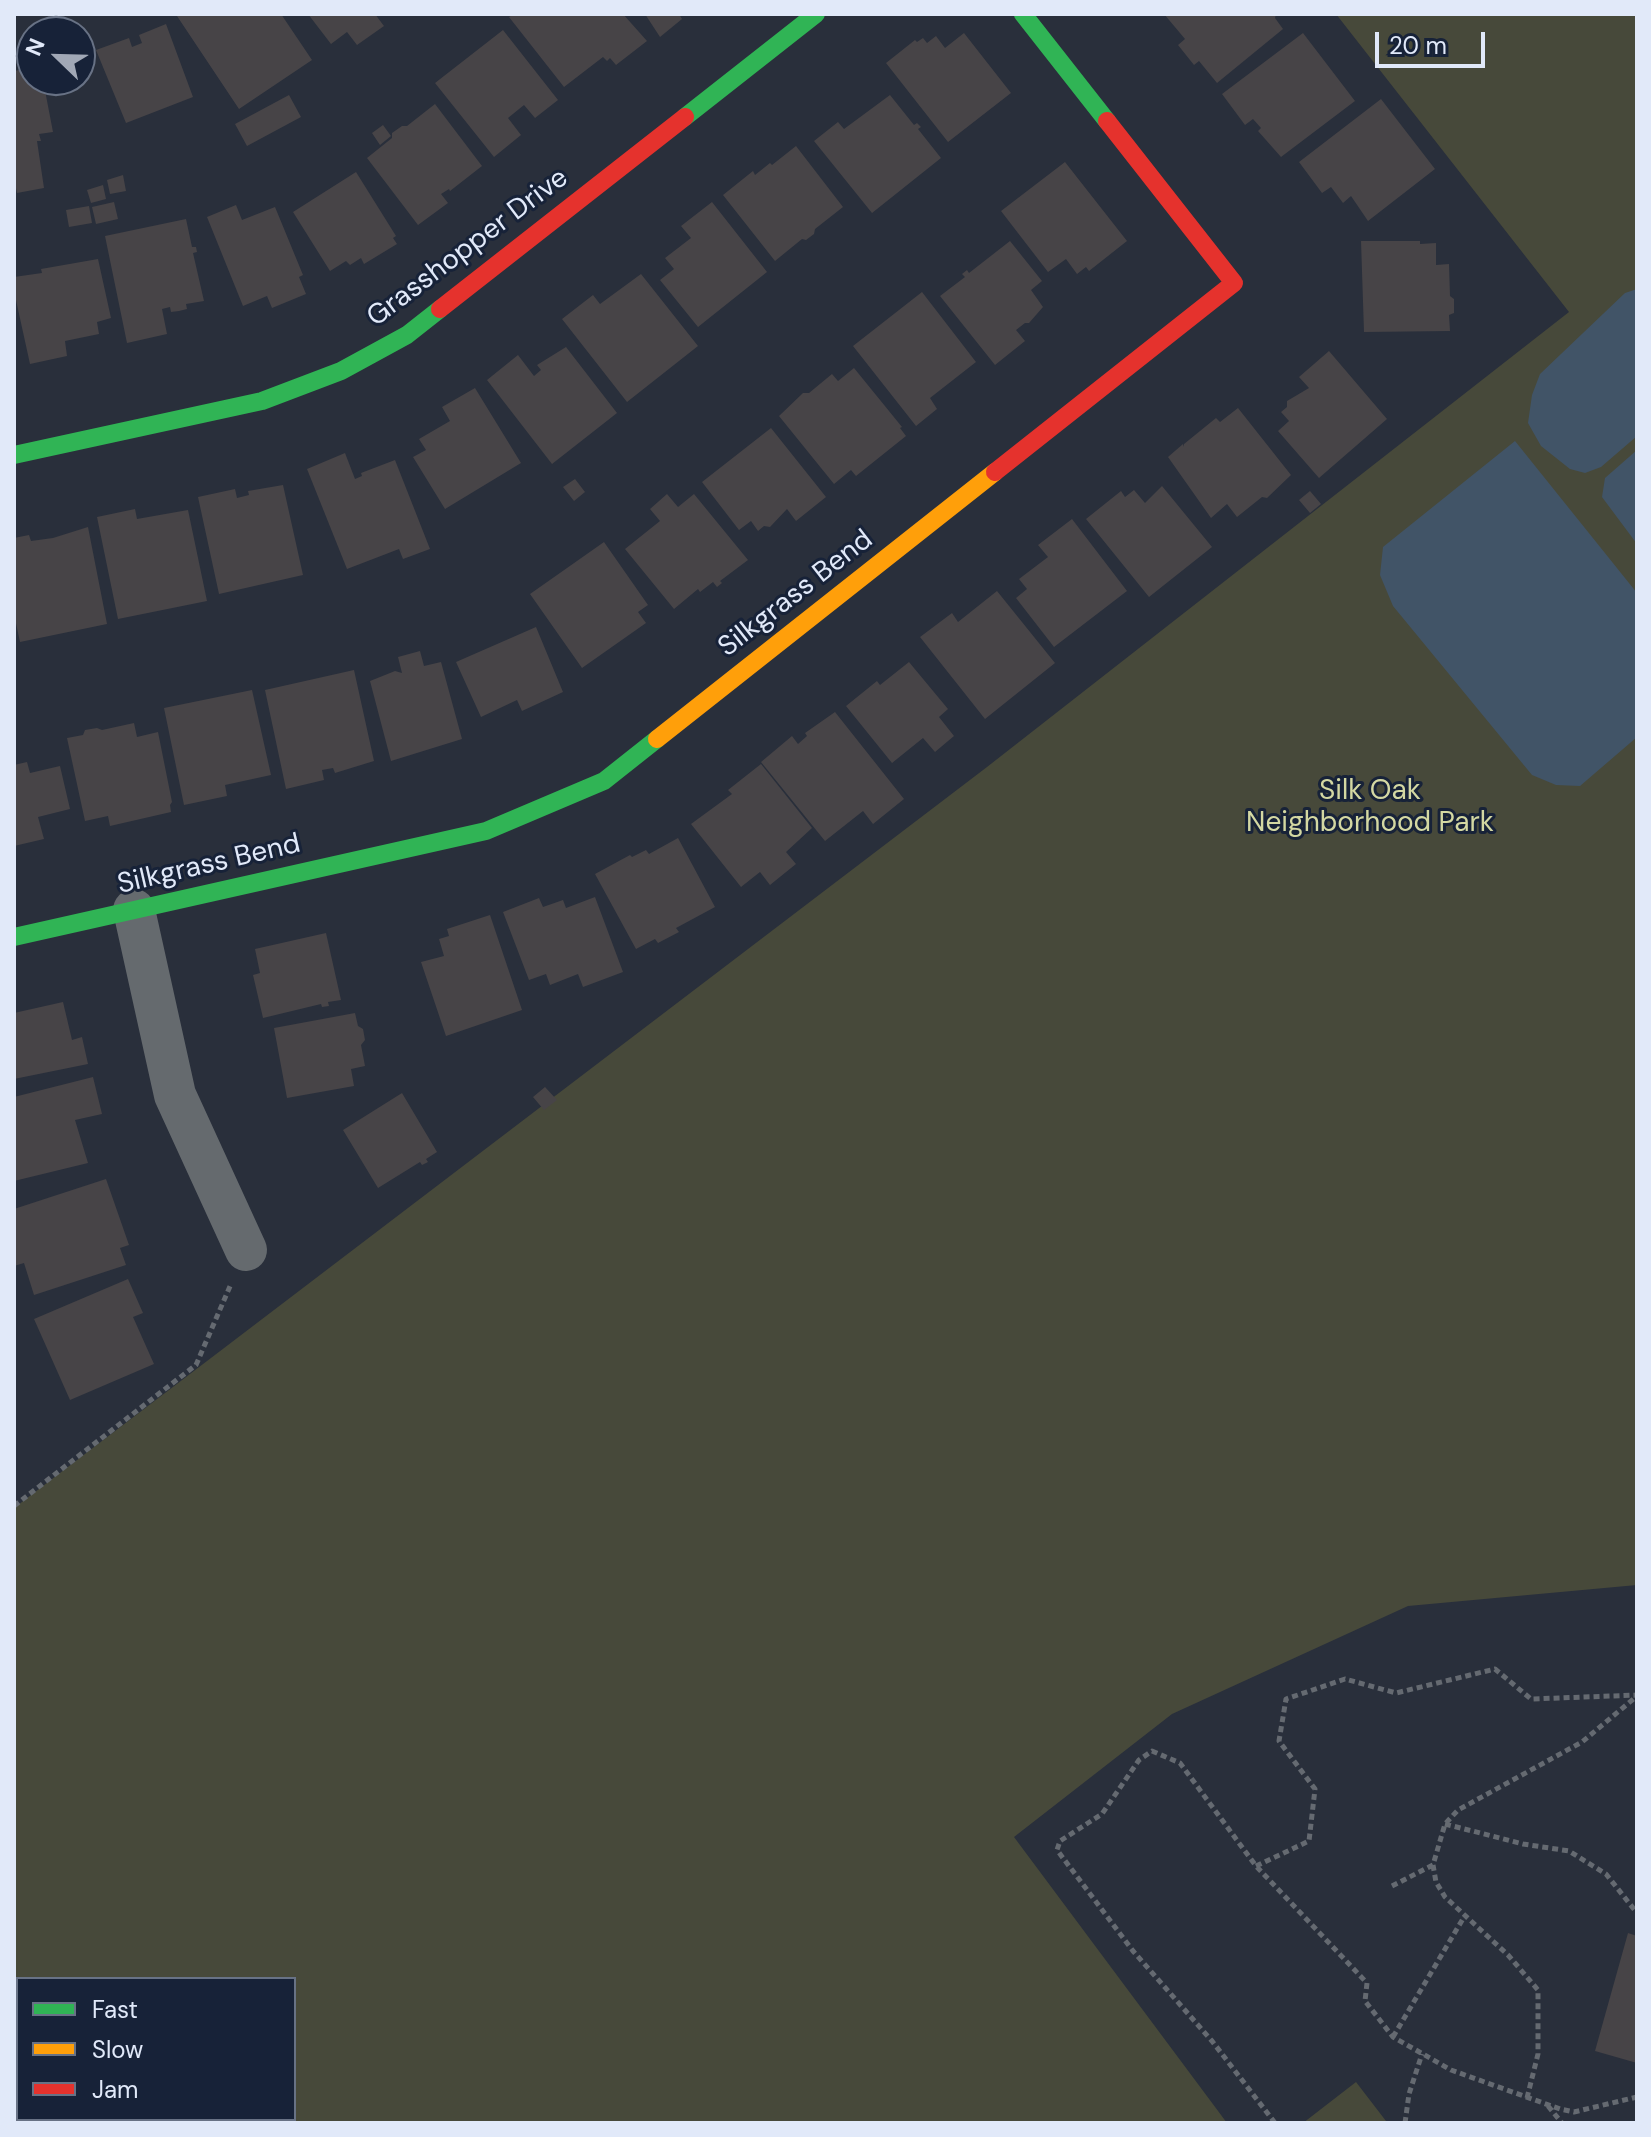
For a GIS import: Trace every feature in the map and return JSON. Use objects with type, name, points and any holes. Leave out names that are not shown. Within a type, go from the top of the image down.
[{"type":"street","name":"Grasshopper Drive","points":[[14,455],[262,401],[341,371],[407,335],[816,14]]},
{"type":"street","name":"Silkgrass Bend","points":[[14,937],[486,831],[604,781],[1234,283],[1023,14]]},
{"type":"street","points":[[134,910],[175,1095],[246,1250]]},
{"type":"path","points":[[14,1506],[196,1365],[246,1250]]},
{"type":"path","points":[[1256,1866],[1309,1841],[1315,1789],[1279,1741],[1286,1699],[1345,1679],[1396,1693],[1495,1669],[1531,1699],[1637,1696]]},
{"type":"path","points":[[1527,2098],[1538,2054],[1538,1990],[1508,1955],[1445,1897],[1436,1882],[1433,1865],[1445,1824],[1458,1810],[1582,1742],[1637,1696]]},
{"type":"path","points":[[1275,2123],[1212,2041],[1133,1951],[1057,1850],[1060,1841],[1102,1814],[1139,1760],[1152,1751],[1180,1763],[1256,1866],[1367,1983],[1365,2001],[1393,2037],[1451,2070],[1548,2106],[1574,2112],[1637,2097]]},
{"type":"path","points":[[1445,1824],[1523,1844],[1569,1851],[1606,1874],[1637,1913]]},
{"type":"path","points":[[1392,1886],[1433,1865]]},
{"type":"path","points":[[1393,2037],[1464,1917]]},
{"type":"path","points":[[1405,2123],[1409,2094],[1422,2054]]},
{"type":"path","points":[[1548,2106],[1562,2123]]},
{"type":"green space","name":"Silk Oak Neighborhood Park","points":[[1336,14],[1637,14],[1637,1585],[1408,1606],[1172,1714],[1014,1837],[1227,2123],[14,2123],[14,1508],[987,767],[1569,312]]},
{"type":"green space","points":[[1356,2082],[1386,2121],[1303,2123]]},
{"type":"water","points":[[1637,289],[1637,436],[1601,467],[1585,473],[1570,469],[1541,446],[1528,423],[1532,395],[1540,374],[1625,293]]},
{"type":"water","points":[[1515,441],[1637,593],[1637,737],[1580,786],[1556,785],[1532,775],[1393,606],[1380,575],[1383,547]]},
{"type":"water","points":[[1637,450],[1637,544],[1602,497],[1605,478]]},
{"type":"building","points":[[281,14],[312,60],[239,109],[177,16]]},
{"type":"building","points":[[308,14],[375,14],[384,26],[357,45],[347,32],[331,44]]},
{"type":"building","points":[[514,14],[623,14],[647,41],[616,65],[610,58],[607,61],[603,57],[564,87],[509,17]]},
{"type":"building","points":[[645,14],[679,14],[682,19],[660,37]]},
{"type":"building","points":[[1164,14],[1276,14],[1275,18],[1283,29],[1217,83],[1199,61],[1194,65],[1178,45],[1185,39]]},
{"type":"building","points":[[166,24],[193,97],[126,123],[96,50],[129,38],[132,47],[142,43],[139,35]]},
{"type":"building","points":[[503,30],[558,100],[535,118],[524,105],[508,118],[521,135],[494,157],[435,83]]},
{"type":"building","points":[[964,33],[1011,93],[948,142],[886,63],[915,40],[917,42],[923,38],[927,43],[936,36],[945,48]]},
{"type":"building","points":[[1303,33],[1355,101],[1281,157],[1258,131],[1261,128],[1253,119],[1245,125],[1222,94]]},
{"type":"building","points":[[14,71],[16,96],[46,96],[53,132],[39,134],[41,141],[37,141],[44,188],[17,193],[14,179]]},
{"type":"building","points":[[289,95],[301,117],[247,146],[235,124]]},
{"type":"building","points":[[890,95],[914,125],[917,123],[921,127],[918,129],[941,158],[872,213],[814,141],[838,122],[844,129]]},
{"type":"building","points":[[1381,99],[1435,169],[1368,221],[1351,196],[1343,203],[1331,187],[1322,193],[1299,162]]},
{"type":"building","points":[[435,104],[482,166],[450,191],[441,194],[448,203],[418,225],[367,158],[392,138],[392,133],[407,126]]},
{"type":"building","points":[[383,125],[391,136],[380,145],[372,133]]},
{"type":"building","points":[[796,146],[843,207],[815,229],[814,234],[806,240],[802,239],[775,261],[723,195],[753,171],[755,175]]},
{"type":"building","points":[[1065,162],[1127,241],[1089,271],[1086,267],[1077,274],[1066,259],[1048,272],[1001,211]]},
{"type":"building","points":[[356,172],[396,236],[393,238],[397,244],[364,264],[361,258],[350,265],[346,261],[330,271],[293,212]]},
{"type":"building","points":[[123,175],[126,191],[110,194],[107,180]]},
{"type":"building","points":[[103,185],[106,199],[91,203],[87,190]]},
{"type":"building","points":[[114,202],[118,219],[96,224],[92,207]]},
{"type":"building","points":[[712,202],[767,272],[698,327],[660,280],[674,269],[665,258],[691,238],[681,226]]},
{"type":"building","points":[[236,205],[242,220],[275,207],[303,275],[299,277],[306,294],[272,308],[267,296],[243,306],[207,217]]},
{"type":"building","points":[[89,206],[92,223],[69,227],[66,210]]},
{"type":"building","points":[[186,219],[192,247],[196,247],[197,252],[193,253],[204,301],[186,304],[187,309],[179,311],[171,312],[170,307],[162,309],[167,334],[127,343],[105,236]]},
{"type":"building","points":[[1010,241],[1042,281],[1031,290],[1043,307],[1029,323],[1016,330],[1025,341],[995,365],[940,296],[965,277],[962,274],[967,270],[969,273]]},
{"type":"building","points":[[1361,241],[1436,243],[1436,265],[1449,264],[1450,296],[1454,299],[1454,313],[1449,315],[1450,331],[1364,332]]},
{"type":"building","points":[[98,259],[111,318],[97,322],[99,334],[65,341],[67,356],[30,364],[14,291],[14,277]]},
{"type":"building","points":[[641,274],[698,346],[627,402],[562,319],[593,295],[600,304]]},
{"type":"building","points":[[922,292],[976,362],[930,398],[937,409],[916,426],[853,346]]},
{"type":"building","points":[[566,347],[617,413],[552,464],[487,380],[518,355],[534,376],[541,370],[537,365]]},
{"type":"building","points":[[1329,351],[1387,419],[1319,478],[1278,431],[1289,421],[1281,412],[1287,407],[1287,401],[1309,388],[1299,377]]},
{"type":"building","points":[[854,368],[906,436],[856,476],[851,470],[834,484],[779,416],[803,393],[809,393],[832,374],[838,381]]},
{"type":"building","points":[[475,388],[521,463],[445,509],[413,457],[426,450],[419,439],[450,421],[442,407]]},
{"type":"building","points":[[1238,408],[1291,475],[1267,498],[1262,497],[1237,517],[1227,504],[1211,518],[1168,457],[1216,418],[1220,422]]},
{"type":"building","points":[[771,428],[826,497],[796,521],[787,509],[770,527],[764,526],[758,531],[751,521],[739,530],[702,482]]},
{"type":"building","points":[[345,453],[355,479],[362,476],[361,473],[395,460],[430,549],[403,559],[399,549],[347,569],[307,469]]},
{"type":"building","points":[[575,479],[585,492],[574,501],[563,487]]},
{"type":"building","points":[[283,485],[303,575],[219,594],[198,497],[235,489],[237,498],[249,495],[248,491]]},
{"type":"building","points":[[1162,486],[1212,547],[1149,597],[1086,519],[1121,491],[1125,497],[1134,490],[1145,503]]},
{"type":"building","points":[[1310,491],[1321,504],[1310,513],[1299,500]]},
{"type":"building","points":[[667,494],[678,507],[694,494],[748,560],[720,581],[722,583],[717,587],[713,582],[700,592],[698,589],[674,609],[625,549],[660,521],[650,509]]},
{"type":"building","points":[[135,509],[137,519],[188,510],[207,601],[118,619],[97,517]]},
{"type":"building","points":[[1072,519],[1127,591],[1054,647],[1016,598],[1027,589],[1019,579],[1048,557],[1038,545]]},
{"type":"building","points":[[88,527],[107,624],[20,642],[14,614],[14,538],[29,535],[31,541],[53,538]]},
{"type":"building","points":[[604,542],[648,605],[638,612],[646,623],[582,668],[530,594]]},
{"type":"building","points":[[997,591],[1055,663],[985,719],[920,637],[952,613],[958,622]]},
{"type":"building","points":[[536,627],[563,692],[522,711],[517,700],[481,717],[456,662]]},
{"type":"building","points":[[420,651],[424,666],[441,662],[462,739],[391,761],[370,681],[395,671],[402,673],[398,657]]},
{"type":"building","points":[[909,662],[948,709],[939,717],[954,736],[935,752],[923,738],[892,763],[846,706],[877,681],[880,685]]},
{"type":"building","points":[[354,670],[374,761],[335,773],[333,768],[322,770],[324,780],[286,789],[265,690]]},
{"type":"building","points":[[252,690],[271,775],[225,785],[227,796],[184,805],[164,708]]},
{"type":"building","points":[[835,712],[904,799],[873,824],[863,811],[825,841],[761,762],[792,736],[798,744],[807,736],[805,733]]},
{"type":"building","points":[[134,723],[137,737],[158,732],[172,802],[171,812],[110,826],[108,816],[85,821],[67,738],[83,735],[85,730],[102,730]]},
{"type":"building","points":[[27,762],[30,773],[60,766],[70,809],[38,817],[44,839],[14,846],[14,765]]},
{"type":"building","points":[[761,764],[812,828],[786,852],[796,864],[770,885],[760,872],[741,887],[691,824],[732,794],[728,790]]},
{"type":"building","points":[[678,838],[715,907],[676,928],[679,932],[658,943],[655,939],[636,949],[595,874],[630,855],[632,857],[646,850],[649,854]]},
{"type":"building","points":[[595,897],[623,972],[583,987],[578,974],[550,985],[546,974],[529,980],[503,912],[539,898],[543,907],[563,900],[566,908]]},
{"type":"building","points":[[490,915],[522,1010],[446,1036],[421,962],[444,956],[439,939],[449,936],[447,929]]},
{"type":"building","points":[[326,933],[341,1000],[328,1002],[329,1006],[322,1007],[321,1004],[263,1018],[253,975],[260,973],[255,949]]},
{"type":"building","points":[[63,1002],[72,1040],[82,1037],[88,1064],[14,1079],[14,1013]]},
{"type":"building","points":[[355,1013],[358,1026],[363,1029],[365,1040],[361,1045],[365,1066],[351,1069],[354,1086],[287,1098],[274,1028]]},
{"type":"building","points":[[93,1077],[102,1114],[75,1120],[88,1163],[14,1181],[14,1097]]},
{"type":"building","points":[[545,1087],[557,1100],[544,1110],[533,1097]]},
{"type":"building","points":[[402,1093],[437,1152],[426,1159],[428,1162],[422,1165],[420,1162],[378,1188],[343,1130]]},
{"type":"building","points":[[106,1179],[129,1245],[120,1248],[126,1265],[34,1295],[24,1263],[14,1266],[14,1209]]},
{"type":"building","points":[[128,1279],[143,1313],[133,1317],[154,1364],[70,1400],[34,1319]]},
{"type":"building","points":[[1628,1933],[1637,1936],[1637,2063],[1595,2051]]},
{"type":"traffic: fast","points":[[685,117],[816,14]]},
{"type":"traffic: fast","points":[[1023,14],[1107,121]]},
{"type":"traffic: fast","points":[[14,455],[262,401],[341,371],[407,335],[440,309]]},
{"type":"traffic: fast","points":[[14,937],[486,831],[604,781],[657,739]]},
{"type":"traffic: slow","points":[[657,739],[995,472]]},
{"type":"traffic: jam","points":[[440,309],[685,117]]},
{"type":"traffic: jam","points":[[995,472],[1234,283],[1107,121]]}]
